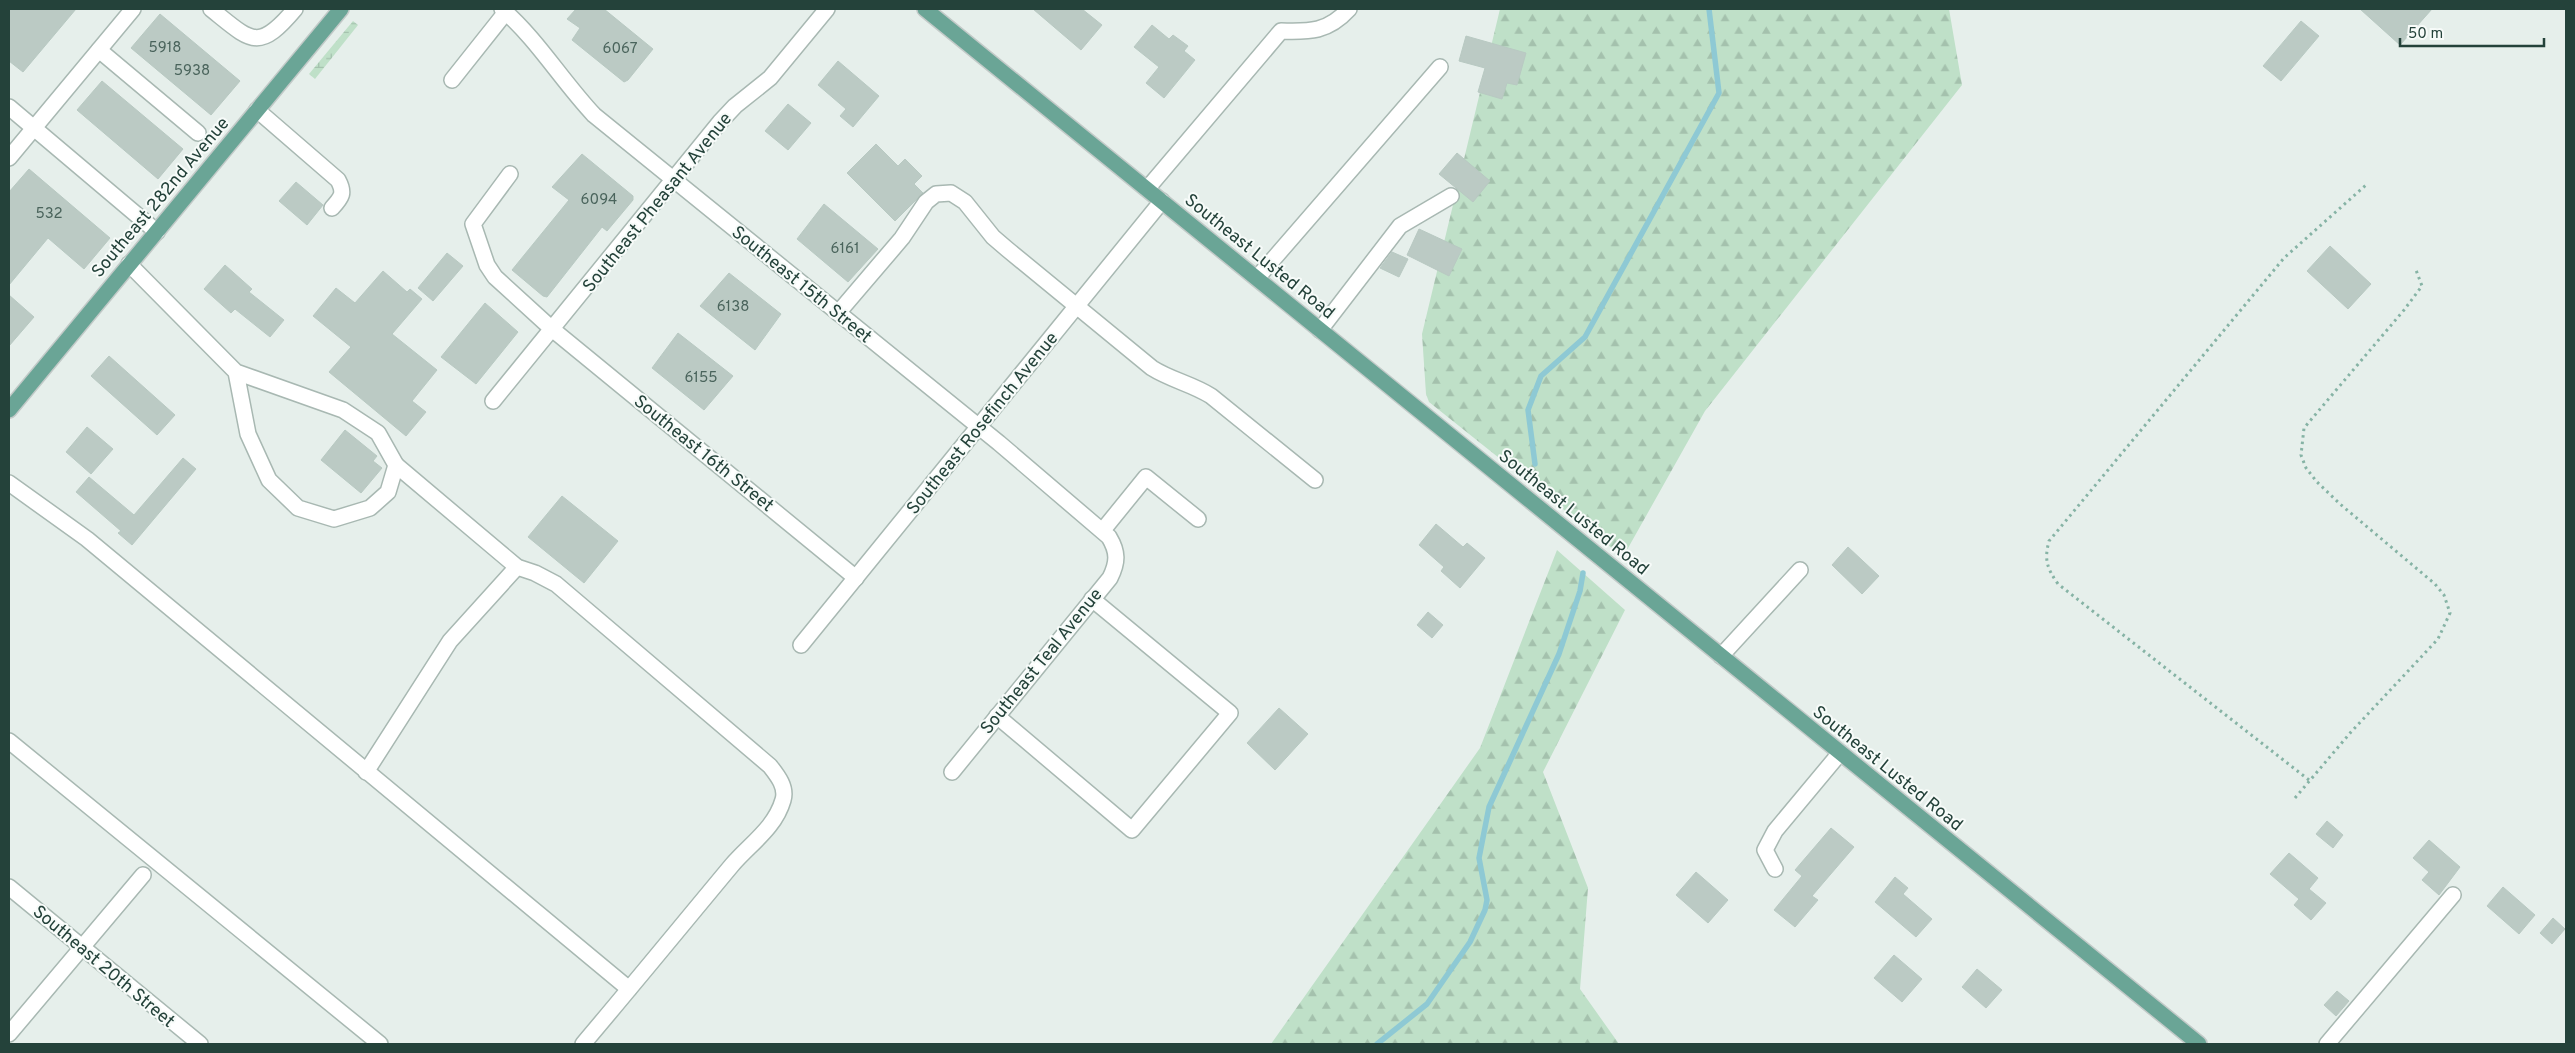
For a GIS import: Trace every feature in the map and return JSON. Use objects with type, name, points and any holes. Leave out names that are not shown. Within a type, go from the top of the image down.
[{"type":"main road","name":"Southeast 282nd Avenue","points":[[9,410],[341,9]]},
{"type":"main road","name":"Southeast Lusted Road","points":[[925,9],[2199,1044]]},
{"type":"street","points":[[9,158],[133,9]]},
{"type":"street","points":[[211,9],[245,36],[255,39],[267,37],[296,9]]},
{"type":"street","name":"Southeast Pheasant Avenue","points":[[493,401],[725,117],[784,62],[827,9]]},
{"type":"street","points":[[1147,189],[1281,31],[1312,32],[1340,19],[1349,9]]},
{"type":"street","points":[[452,80],[504,10]]},
{"type":"street","name":"Southeast 15th Street","points":[[504,10],[522,28],[564,82],[594,115],[1104,530],[1114,545]]},
{"type":"street","points":[[99,50],[198,133]]},
{"type":"street","points":[[1257,278],[1440,67]]},
{"type":"street","points":[[9,107],[156,232]]},
{"type":"street","points":[[257,110],[338,180],[343,189],[342,197],[332,208]]},
{"type":"street","name":"Southeast 16th Street","points":[[510,174],[472,224],[487,265],[495,278],[552,329],[856,578]]},
{"type":"street","points":[[838,313],[902,238],[926,202],[936,194],[951,193],[966,202],[1000,243],[1159,373],[1166,378],[1198,388],[1211,396],[1315,480]]},
{"type":"street","points":[[1320,330],[1400,226],[1451,196]]},
{"type":"street","name":"Southeast Rosefinch Avenue","points":[[801,645],[1162,201]]},
{"type":"street","points":[[129,264],[236,372],[343,410],[378,433],[396,465],[517,568],[535,573],[556,584],[770,766],[781,781],[784,797],[776,816],[765,832],[736,861],[583,1044]]},
{"type":"street","points":[[236,372],[248,434],[268,480],[298,508],[334,519],[370,508],[388,492],[396,465]]},
{"type":"street","points":[[1104,530],[1146,477],[1198,519]]},
{"type":"street","points":[[9,483],[87,539],[629,989]]},
{"type":"street","name":"Southeast Teal Avenue","points":[[952,772],[1092,599],[1114,569],[1116,553],[1114,545]]},
{"type":"street","points":[[366,772],[450,641],[517,568]]},
{"type":"street","points":[[1721,656],[1800,570]]},
{"type":"street","points":[[996,716],[1132,830],[1230,713],[1092,599]]},
{"type":"street","points":[[9,741],[380,1044]]},
{"type":"street","points":[[1775,869],[1765,850],[1775,831],[1840,753]]},
{"type":"street","points":[[9,1034],[143,875]]},
{"type":"street","name":"Southeast 20th Street","points":[[9,887],[200,1044]]},
{"type":"street","points":[[2327,1044],[2453,895]]},
{"type":"path","points":[[2308,780],[2058,584],[2047,569],[2045,556],[2049,541],[2284,258],[2366,185]]},
{"type":"path","points":[[2295,798],[2308,780],[2438,639],[2450,613],[2444,595],[2435,584],[2340,504],[2317,482],[2306,468],[2301,456],[2304,428],[2422,286],[2416,270]]},
{"type":"green space","points":[[1500,9],[1949,9],[1962,85],[1705,411],[1623,557],[1429,402],[1426,394],[1422,334]]},
{"type":"green space","points":[[353,21],[358,25],[315,79],[309,74]]},
{"type":"green space","points":[[1557,550],[1625,610],[1543,772],[1588,888],[1580,989],[1619,1044],[1271,1044],[1480,748]]},
{"type":"building","points":[[9,9],[76,9],[23,72],[9,61]]},
{"type":"building","points":[[576,9],[604,9],[653,49],[628,80],[624,82],[572,40],[580,28],[567,19]]},
{"type":"building","points":[[1033,9],[1082,9],[1102,25],[1081,50]]},
{"type":"building","points":[[2360,9],[2432,9],[2400,45]]},
{"type":"building","points":[[160,14],[240,81],[211,115],[131,48]]},
{"type":"building","points":[[2301,21],[2319,36],[2281,81],[2263,66]]},
{"type":"building","points":[[1152,25],[1169,39],[1173,35],[1188,46],[1184,51],[1195,60],[1164,98],[1146,83],[1159,67],[1134,47]]},
{"type":"building","points":[[1466,36],[1526,53],[1517,85],[1507,83],[1502,99],[1478,92],[1485,68],[1459,61]]},
{"type":"building","points":[[838,61],[879,96],[853,127],[840,116],[846,109],[818,85]]},
{"type":"building","points":[[102,81],[183,149],[158,179],[77,110]]},
{"type":"building","points":[[788,104],[811,123],[788,150],[765,131]]},
{"type":"building","points":[[876,144],[898,166],[905,159],[922,176],[914,184],[923,193],[895,221],[847,173]]},
{"type":"building","points":[[1457,153],[1490,181],[1473,202],[1439,174]]},
{"type":"building","points":[[582,154],[633,196],[633,200],[607,231],[602,227],[547,297],[543,296],[512,270],[569,200],[552,187]]},
{"type":"building","points":[[29,169],[110,238],[84,269],[48,238],[9,285],[9,192]]},
{"type":"building","points":[[296,182],[323,205],[307,225],[279,201]]},
{"type":"building","points":[[824,204],[878,249],[848,282],[797,239]]},
{"type":"building","points":[[1419,229],[1462,249],[1449,276],[1407,255]]},
{"type":"building","points":[[2330,246],[2371,284],[2348,309],[2307,271]]},
{"type":"building","points":[[1392,252],[1408,259],[1399,277],[1380,268]]},
{"type":"building","points":[[447,253],[463,266],[433,301],[418,288]]},
{"type":"building","points":[[225,265],[252,289],[249,292],[284,320],[270,337],[235,309],[231,313],[204,289]]},
{"type":"building","points":[[383,271],[407,292],[410,289],[422,299],[392,334],[437,370],[412,401],[426,412],[406,436],[329,372],[351,347],[313,316],[336,288],[355,303]]},
{"type":"building","points":[[729,273],[781,314],[755,350],[700,306]]},
{"type":"building","points":[[9,295],[34,317],[9,346]]},
{"type":"building","points":[[485,303],[518,332],[476,384],[441,357]]},
{"type":"building","points":[[678,333],[733,376],[704,410],[652,368]]},
{"type":"building","points":[[109,356],[175,415],[157,435],[91,376]]},
{"type":"building","points":[[87,427],[113,449],[91,474],[66,452]]},
{"type":"building","points":[[345,430],[377,456],[373,461],[382,468],[361,493],[321,460]]},
{"type":"building","points":[[183,458],[196,469],[132,545],[118,533],[121,531],[76,492],[89,477],[134,515]]},
{"type":"building","points":[[562,496],[618,541],[584,583],[528,537]]},
{"type":"building","points":[[1436,524],[1463,547],[1467,543],[1485,558],[1460,588],[1441,571],[1444,567],[1419,545]]},
{"type":"building","points":[[1848,547],[1879,576],[1862,594],[1832,565]]},
{"type":"building","points":[[1428,612],[1443,625],[1432,638],[1417,625]]},
{"type":"building","points":[[1279,708],[1308,734],[1275,770],[1247,743]]},
{"type":"building","points":[[2327,821],[2343,835],[2333,848],[2316,834]]},
{"type":"building","points":[[1831,828],[1854,847],[1812,896],[1818,900],[1795,927],[1774,910],[1802,876],[1795,870]]},
{"type":"building","points":[[2429,840],[2460,867],[2439,895],[2422,880],[2429,872],[2413,858]]},
{"type":"building","points":[[2289,853],[2318,878],[2309,889],[2326,903],[2311,920],[2294,905],[2299,899],[2270,874]]},
{"type":"building","points":[[1696,872],[1728,900],[1708,923],[1676,895]]},
{"type":"building","points":[[1895,877],[1908,888],[1903,894],[1932,919],[1916,937],[1875,902]]},
{"type":"building","points":[[2503,887],[2535,915],[2519,934],[2487,906]]},
{"type":"building","points":[[2553,918],[2565,929],[2552,944],[2540,933]]},
{"type":"building","points":[[1894,955],[1922,979],[1902,1002],[1874,978]]},
{"type":"building","points":[[1977,969],[2002,990],[1986,1008],[1962,987]]},
{"type":"building","points":[[2337,991],[2349,1001],[2336,1016],[2324,1005]]},
{"type":"waterway","points":[[1535,464],[1528,410],[1541,376],[1585,337],[1719,93],[1709,9]]},
{"type":"waterway","points":[[1377,1044],[1427,1004],[1470,942],[1485,910],[1487,900],[1479,858],[1489,807],[1559,654],[1580,591],[1583,573]]}]
